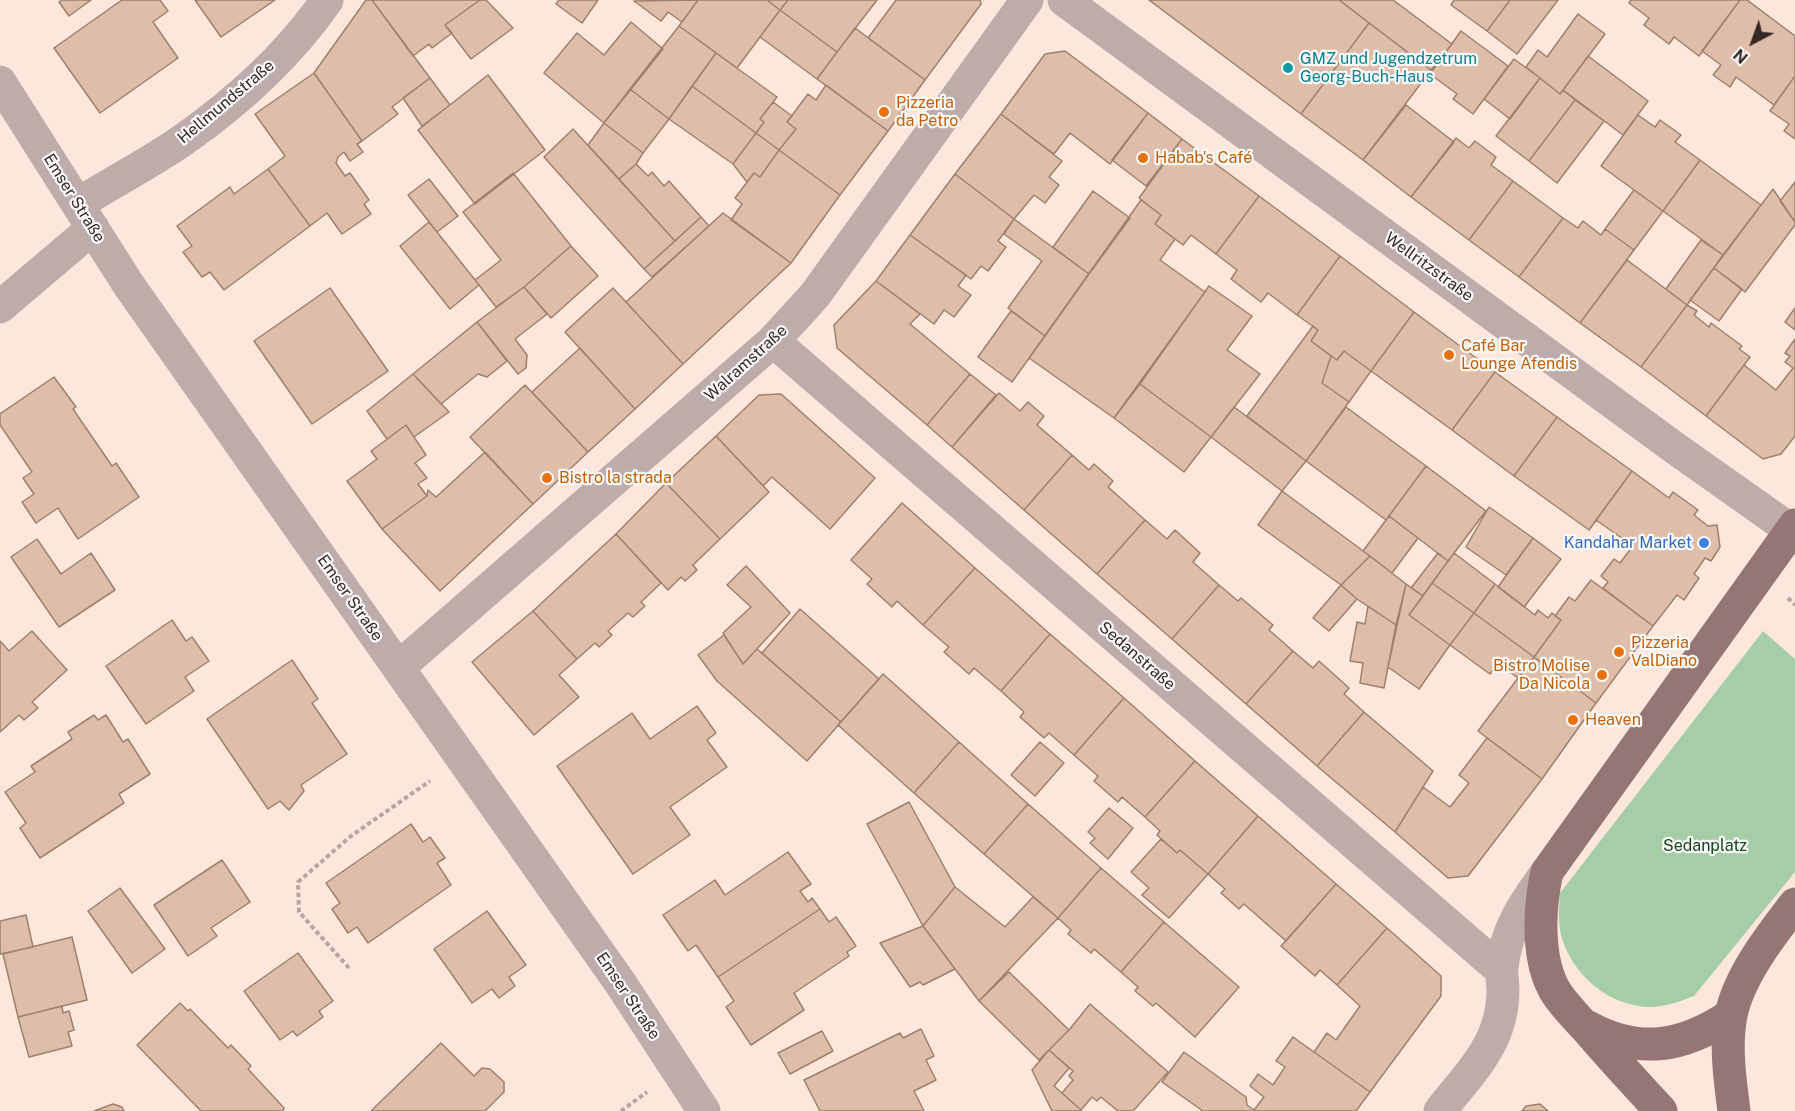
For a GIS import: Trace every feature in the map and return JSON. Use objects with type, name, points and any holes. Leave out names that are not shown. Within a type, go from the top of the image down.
[{"type":"main road","points":[[1661,1111],[1556,993],[1542,947],[1541,897],[1547,872],[1794,529]]},
{"type":"main road","points":[[1734,1111],[1728,1042],[1731,1015],[1738,992],[1757,957],[1795,904]]},
{"type":"main road","points":[[1581,1023],[1605,1036],[1631,1043],[1658,1044],[1684,1040],[1709,1030],[1731,1015]]},
{"type":"street","name":"Hellmundstraße","points":[[0,307],[85,216],[159,156],[216,116],[259,78],[299,37],[327,0]]},
{"type":"street","name":"Walramstraße","points":[[399,668],[772,341],[815,294],[1027,0]]},
{"type":"street","name":"Wellritzstraße","points":[[1064,0],[1672,446],[1794,529]]},
{"type":"street","name":"Emser Straße","points":[[0,82],[137,298],[614,975],[704,1111]]},
{"type":"street","name":"Sedanstraße","points":[[772,341],[1502,970]]},
{"type":"street","points":[[1440,1111],[1488,1047],[1497,1029],[1503,990],[1502,970],[1508,938],[1521,908],[1547,872]]},
{"type":"path","points":[[349,968],[299,912],[298,882],[351,836],[462,758]]},
{"type":"path","points":[[621,1111],[652,1089]]},
{"type":"green space","name":"Sedanplatz","points":[[1763,631],[1795,659],[1795,872],[1694,996],[1653,1007],[1622,1002],[1595,987],[1574,964],[1566,950],[1559,919],[1560,893]]},
{"type":"building","points":[[62,0],[91,0],[69,16],[59,2]]},
{"type":"building","points":[[122,0],[160,0],[168,11],[153,22],[178,58],[100,113],[54,48]]},
{"type":"building","points":[[195,0],[275,0],[221,37]]},
{"type":"building","points":[[366,0],[372,0],[430,78],[392,107],[398,114],[362,141],[314,73]]},
{"type":"building","points":[[372,0],[480,0],[445,25],[452,33],[432,48],[429,44],[413,56]]},
{"type":"building","points":[[480,0],[486,0],[513,28],[471,59],[445,25]]},
{"type":"building","points":[[559,0],[598,0],[582,23],[556,4]]},
{"type":"building","points":[[698,0],[682,22],[668,12],[661,21],[634,1]]},
{"type":"building","points":[[698,0],[767,0],[780,10],[737,68],[679,26]]},
{"type":"building","points":[[767,0],[788,0],[780,10]]},
{"type":"building","points":[[788,0],[877,0],[837,52],[780,10]]},
{"type":"building","points":[[896,0],[980,0],[981,4],[925,80],[868,38]]},
{"type":"building","name":"GMZ und Jugendzetrum Georg-Buch-Haus","points":[[1149,0],[1339,0],[1369,23],[1301,114]]},
{"type":"building","points":[[1339,0],[1393,0],[1452,44],[1431,70]]},
{"type":"building","points":[[1454,0],[1510,0],[1487,31],[1451,5]]},
{"type":"building","points":[[1510,0],[1558,0],[1517,54],[1487,31]]},
{"type":"building","points":[[1631,0],[1740,0],[1699,56],[1674,37],[1669,44],[1644,25],[1649,18],[1629,3]]},
{"type":"building","points":[[1740,0],[1747,0],[1795,36],[1795,76],[1774,105],[1736,77],[1730,87],[1713,75],[1721,65],[1702,51]]},
{"type":"building","points":[[780,10],[837,52],[817,79],[760,37]]},
{"type":"building","points":[[1578,14],[1605,34],[1560,94],[1526,67],[1538,50],[1547,57]]},
{"type":"building","points":[[631,22],[663,49],[604,123],[544,73],[577,33],[604,55]]},
{"type":"building","points":[[1369,23],[1431,70],[1363,160],[1301,114]]},
{"type":"building","points":[[679,26],[716,53],[669,119],[630,89]]},
{"type":"building","points":[[855,28],[925,80],[888,131],[817,79]]},
{"type":"building","points":[[1461,31],[1508,66],[1473,114],[1453,99],[1457,94],[1430,74]]},
{"type":"building","points":[[1065,51],[1148,113],[1110,164],[1070,133],[1054,154],[1001,114],[1045,54]]},
{"type":"building","points":[[716,53],[777,97],[760,119],[764,122],[756,133],[692,86]]},
{"type":"building","points":[[1588,56],[1648,101],[1623,135],[1563,90]]},
{"type":"building","points":[[1514,59],[1540,78],[1510,119],[1484,99]]},
{"type":"building","points":[[314,73],[362,141],[357,144],[363,152],[350,161],[344,152],[338,157],[336,163],[345,176],[350,173],[369,200],[364,204],[371,214],[342,234],[327,213],[310,226],[268,169],[285,156],[255,114]]},
{"type":"building","points":[[488,75],[545,150],[475,204],[418,130]]},
{"type":"building","points":[[1795,76],[1795,139],[1784,131],[1789,124],[1770,111]]},
{"type":"building","points":[[430,78],[450,105],[422,126],[403,98]]},
{"type":"building","points":[[1540,78],[1560,94],[1563,90],[1575,100],[1529,161],[1496,136]]},
{"type":"building","points":[[826,85],[888,131],[840,195],[779,150],[796,129],[787,122],[808,94],[816,100]]},
{"type":"building","points":[[692,86],[756,133],[733,164],[669,119]]},
{"type":"building","points":[[630,89],[669,119],[643,153],[604,123]]},
{"type":"building","points":[[1575,100],[1604,121],[1557,183],[1529,161]]},
{"type":"building","points":[[773,102],[792,116],[787,122],[796,129],[779,150],[756,133],[764,122],[760,119]]},
{"type":"building","points":[[1406,105],[1454,142],[1411,197],[1363,160]]},
{"type":"building","points":[[1148,113],[1182,139],[1146,186],[1112,160]]},
{"type":"building","points":[[1001,114],[1062,161],[1049,177],[1059,185],[1045,203],[1034,195],[1014,219],[955,174]]},
{"type":"building","points":[[1638,115],[1655,127],[1660,120],[1681,135],[1675,142],[1700,160],[1663,211],[1601,166]]},
{"type":"building","points":[[604,123],[643,153],[636,164],[619,179],[588,145]]},
{"type":"building","points":[[573,129],[675,241],[644,269],[544,157]]},
{"type":"building","points":[[756,133],[779,150],[760,177],[754,173],[747,182],[733,164]]},
{"type":"building","points":[[1456,138],[1469,148],[1475,141],[1496,157],[1491,165],[1513,181],[1469,240],[1411,197]]},
{"type":"building","points":[[1182,139],[1259,196],[1216,254],[1191,235],[1183,245],[1155,224],[1161,215],[1139,198]]},
{"type":"building","points":[[779,150],[840,195],[791,263],[731,220],[742,204],[735,198],[754,173],[760,177]]},
{"type":"building","points":[[1700,160],[1761,205],[1723,255],[1663,211]]},
{"type":"building","points":[[636,164],[648,176],[652,172],[664,186],[669,181],[701,217],[675,241],[619,179]]},
{"type":"building","points":[[268,169],[310,226],[224,290],[210,272],[202,277],[183,252],[192,246],[177,226],[230,187],[234,194]]},
{"type":"building","points":[[513,173],[571,246],[524,287],[496,307],[475,280],[501,260],[463,212]]},
{"type":"building","points":[[955,174],[1014,219],[998,241],[1006,247],[988,271],[981,266],[971,279],[910,235]]},
{"type":"building","points":[[429,179],[458,216],[437,232],[408,195]]},
{"type":"building","points":[[1513,181],[1563,218],[1519,277],[1469,240]]},
{"type":"building","points":[[1795,182],[1795,222],[1780,201]]},
{"type":"building","points":[[1773,189],[1795,225],[1745,292],[1714,268]]},
{"type":"building","points":[[1634,190],[1663,211],[1634,250],[1605,229]]},
{"type":"building","points":[[1093,191],[1130,218],[1089,274],[1053,247]]},
{"type":"building","points":[[1259,196],[1340,256],[1297,315],[1268,293],[1261,302],[1231,279],[1237,270],[1216,254]]},
{"type":"building","points":[[1141,200],[1161,215],[1155,224],[1175,239],[1160,260],[1205,292],[1114,418],[1029,358]]},
{"type":"building","points":[[723,213],[791,263],[683,364],[626,302]]},
{"type":"building","points":[[701,217],[709,226],[652,277],[644,269]]},
{"type":"building","points":[[1563,218],[1578,228],[1583,221],[1601,235],[1605,229],[1634,250],[1580,323],[1519,277]]},
{"type":"building","points":[[1014,219],[1089,274],[1045,336],[1008,308],[1042,261],[1004,234]]},
{"type":"building","points":[[429,222],[479,285],[450,309],[400,246]]},
{"type":"building","points":[[910,235],[966,275],[958,286],[971,295],[954,317],[944,310],[934,324],[876,281]]},
{"type":"building","points":[[1701,240],[1723,255],[1687,305],[1666,289]]},
{"type":"building","points":[[571,246],[598,276],[551,318],[524,287]]},
{"type":"building","points":[[1340,256],[1414,312],[1371,371],[1344,351],[1337,360],[1311,341],[1318,330],[1297,315]]},
{"type":"building","points":[[1627,260],[1687,305],[1641,367],[1580,323]]},
{"type":"building","points":[[1714,268],[1742,289],[1719,321],[1690,300]]},
{"type":"building","points":[[876,281],[920,314],[910,324],[970,374],[927,425],[837,348],[834,325]]},
{"type":"building","points":[[1209,286],[1252,316],[1227,350],[1260,374],[1211,437],[1140,384]]},
{"type":"building","points":[[524,287],[547,314],[515,339],[527,355],[526,368],[518,374],[477,322]]},
{"type":"building","points":[[330,288],[388,371],[312,424],[254,341]]},
{"type":"building","points":[[613,288],[683,364],[635,409],[565,332]]},
{"type":"building","points":[[1687,305],[1697,311],[1694,315],[1709,327],[1711,323],[1742,346],[1739,349],[1750,357],[1706,416],[1641,367]]},
{"type":"building","points":[[1795,308],[1795,330],[1785,322]]},
{"type":"building","points":[[1011,311],[1045,336],[1012,382],[978,357]]},
{"type":"building","points":[[1414,312],[1495,372],[1452,430],[1371,371]]},
{"type":"building","points":[[477,322],[507,361],[487,377],[478,374],[441,404],[413,374]]},
{"type":"building","points":[[1313,326],[1318,330],[1311,341],[1331,356],[1322,383],[1349,402],[1306,461],[1247,416]]},
{"type":"building","points":[[1795,339],[1795,436],[1781,454],[1763,459],[1706,416],[1744,365],[1776,390],[1793,368],[1785,362],[1790,356],[1785,353]]},
{"type":"building","points":[[580,348],[635,409],[588,452],[532,392]]},
{"type":"building","points":[[1344,351],[1371,371],[1349,402],[1322,383],[1331,356],[1337,360]]},
{"type":"building","points":[[1495,372],[1557,417],[1514,476],[1452,430]]},
{"type":"building","points":[[413,374],[449,412],[414,437],[406,425],[387,439],[367,411]]},
{"type":"building","points":[[970,374],[996,395],[952,447],[927,425]]},
{"type":"building","points":[[54,377],[76,407],[73,409],[112,466],[116,463],[139,497],[78,539],[58,508],[36,523],[22,502],[34,494],[23,478],[32,472],[0,425],[0,414]]},
{"type":"building","points":[[1140,384],[1211,437],[1184,472],[1114,418]]},
{"type":"building","points":[[525,385],[588,452],[533,504],[470,437]]},
{"type":"building","points":[[999,393],[1020,411],[1028,402],[1044,416],[1037,425],[1072,455],[1024,510],[952,447]]},
{"type":"building","points":[[781,394],[875,478],[830,529],[772,477],[763,486],[716,436],[759,395]]},
{"type":"building","points":[[1234,407],[1306,461],[1282,491],[1211,437]]},
{"type":"building","points":[[1346,407],[1426,466],[1386,520],[1306,461]]},
{"type":"building","points":[[1557,417],[1632,471],[1589,530],[1514,476]]},
{"type":"building","points":[[406,425],[426,455],[415,463],[427,478],[418,484],[427,496],[382,529],[347,481],[377,459],[371,451]]},
{"type":"building","points":[[716,436],[769,492],[720,539],[666,483]]},
{"type":"building","points":[[485,452],[533,504],[440,591],[382,529],[427,496],[428,490],[436,497]]},
{"type":"building","points":[[1072,455],[1089,470],[1094,464],[1113,481],[1108,487],[1145,520],[1097,574],[1024,510]]},
{"type":"building","points":[[1426,466],[1486,511],[1448,561],[1389,516]]},
{"type":"building","points":[[1632,471],[1669,498],[1673,492],[1698,510],[1694,515],[1708,526],[1717,525],[1720,547],[1711,561],[1705,558],[1694,574],[1699,578],[1684,600],[1677,595],[1653,626],[1603,588],[1608,582],[1601,576],[1614,559],[1620,563],[1633,546],[1596,520]]},
{"type":"building","points":[[666,483],[720,539],[693,565],[697,570],[685,581],[681,577],[668,590],[616,534]]},
{"type":"building","points":[[1282,491],[1370,556],[1341,585],[1258,525]]},
{"type":"building","points":[[902,503],[975,568],[923,625],[897,601],[892,607],[867,584],[872,579],[851,560]]},
{"type":"building","points":[[1489,507],[1533,538],[1506,575],[1466,547]]},
{"type":"building","points":[[1389,516],[1418,538],[1392,573],[1363,551]]},
{"type":"building","points":[[1145,520],[1167,539],[1175,530],[1200,553],[1193,562],[1219,585],[1172,639],[1097,574]]},
{"type":"building","points":[[616,534],[661,583],[641,602],[645,606],[633,617],[628,613],[608,631],[612,635],[599,647],[595,643],[577,659],[533,611]]},
{"type":"building","points":[[1533,538],[1561,559],[1524,607],[1498,587]]},
{"type":"building","points":[[37,539],[61,574],[91,553],[115,590],[59,627],[11,557]]},
{"type":"building","points":[[1438,553],[1448,561],[1423,596],[1411,588]]},
{"type":"building","points":[[1454,553],[1495,584],[1474,613],[1432,583]]},
{"type":"building","points":[[1370,556],[1406,584],[1396,625],[1357,599],[1341,585]]},
{"type":"building","points":[[746,566],[790,613],[743,664],[723,633],[751,607],[727,585]]},
{"type":"building","points":[[975,568],[1050,634],[1001,691],[974,668],[969,674],[944,652],[949,647],[923,625]]},
{"type":"building","points":[[1591,580],[1653,626],[1596,703],[1534,657],[1561,620],[1555,616],[1569,597],[1575,601]]},
{"type":"building","points":[[1432,583],[1474,613],[1450,645],[1409,615]]},
{"type":"building","points":[[1406,584],[1423,596],[1409,615],[1450,645],[1419,689],[1388,667]]},
{"type":"building","points":[[1495,584],[1535,615],[1538,610],[1548,618],[1552,613],[1561,620],[1534,657],[1474,613]]},
{"type":"building","points":[[1219,585],[1238,601],[1241,598],[1273,625],[1269,630],[1293,651],[1246,704],[1172,639]]},
{"type":"building","points":[[1341,585],[1357,599],[1329,631],[1313,618]]},
{"type":"building","points":[[1368,606],[1396,625],[1384,688],[1360,683],[1363,663],[1350,661],[1357,622],[1365,624]]},
{"type":"building","points":[[800,609],[879,679],[841,722],[762,653]]},
{"type":"building","points":[[533,611],[577,659],[559,675],[579,697],[534,735],[472,662]]},
{"type":"building","points":[[1474,613],[1534,657],[1518,678],[1498,663],[1490,674],[1450,645]]},
{"type":"building","points":[[172,620],[186,641],[192,637],[209,661],[185,677],[194,691],[146,724],[106,666]]},
{"type":"building","points":[[32,631],[67,670],[32,702],[38,708],[24,720],[19,715],[0,732],[0,641],[9,651]]},
{"type":"building","points":[[1050,634],[1124,698],[1074,755],[1049,733],[1044,738],[1020,717],[1024,712],[1001,691]]},
{"type":"building","points":[[724,635],[743,664],[757,649],[841,722],[807,761],[717,681],[698,655]]},
{"type":"building","points":[[1293,651],[1313,668],[1319,661],[1349,688],[1344,694],[1364,712],[1317,766],[1246,704]]},
{"type":"building","points":[[1534,657],[1596,703],[1542,779],[1478,731]]},
{"type":"building","points":[[292,660],[318,699],[312,703],[347,754],[301,785],[304,791],[289,810],[280,801],[268,809],[207,719]]},
{"type":"building","points":[[883,674],[959,742],[914,793],[838,725]]},
{"type":"building","points":[[1124,698],[1195,761],[1145,817],[1122,797],[1118,802],[1094,781],[1098,776],[1074,755]]},
{"type":"building","points":[[697,706],[716,733],[707,740],[727,767],[670,807],[690,835],[633,874],[557,766],[632,713],[650,739]]},
{"type":"building","points":[[1364,712],[1433,771],[1395,832],[1317,766]]},
{"type":"building","points":[[94,715],[98,720],[106,715],[123,742],[128,739],[150,774],[119,794],[124,803],[40,858],[20,828],[26,823],[5,792],[35,772],[31,766],[72,739],[68,732]]},
{"type":"building","points":[[1487,738],[1542,779],[1468,876],[1448,878],[1395,832],[1423,787],[1450,807],[1469,783],[1459,775]]},
{"type":"building","points":[[959,742],[1028,804],[984,854],[914,793]]},
{"type":"building","points":[[1040,742],[1064,763],[1035,796],[1011,775]]},
{"type":"building","points":[[1195,761],[1258,816],[1208,874],[1180,850],[1177,853],[1157,835],[1160,831],[1145,817]]},
{"type":"building","points":[[909,802],[955,887],[923,926],[867,824]]},
{"type":"building","points":[[1028,804],[1101,868],[1058,918],[984,854]]},
{"type":"building","points":[[1109,808],[1133,828],[1108,859],[1090,843],[1095,838],[1088,832]]},
{"type":"building","points":[[1258,816],[1336,884],[1286,941],[1244,904],[1239,909],[1221,893],[1225,889],[1208,874]]},
{"type":"building","points":[[411,824],[423,842],[430,837],[445,858],[437,863],[451,885],[368,943],[357,927],[348,933],[332,909],[340,903],[326,883]]},
{"type":"building","points":[[1161,839],[1177,853],[1180,850],[1208,874],[1169,918],[1142,895],[1149,888],[1131,872]]},
{"type":"building","points":[[788,852],[811,884],[800,891],[808,902],[812,898],[820,909],[718,977],[696,945],[688,951],[663,915],[715,880],[725,895]]},
{"type":"building","points":[[222,860],[250,902],[211,928],[217,936],[188,956],[154,905]]},
{"type":"building","points":[[1101,868],[1164,922],[1121,972],[1094,949],[1091,953],[1068,934],[1071,930],[1058,918]]},
{"type":"building","points":[[1336,884],[1387,928],[1337,985],[1320,970],[1315,976],[1281,946]]},
{"type":"building","points":[[955,887],[1005,927],[1033,897],[1058,918],[979,1001],[923,926]]},
{"type":"building","points":[[120,888],[165,949],[132,973],[88,911]]},
{"type":"building","points":[[820,909],[829,922],[836,917],[856,946],[847,952],[849,956],[794,993],[804,1010],[751,1045],[726,1007],[734,1001],[718,977]]},
{"type":"building","points":[[487,911],[526,965],[509,977],[515,986],[499,998],[492,989],[472,1003],[434,949]]},
{"type":"building","points":[[26,915],[33,947],[0,954],[0,921]]},
{"type":"building","points":[[1164,922],[1239,987],[1195,1037],[1156,1003],[1153,1006],[1135,991],[1138,987],[1121,972]]},
{"type":"building","points":[[923,926],[955,969],[923,985],[920,982],[910,987],[880,943]]},
{"type":"building","points":[[1387,928],[1441,976],[1441,996],[1370,1092],[1314,1052],[1327,1033],[1336,1040],[1360,1006],[1337,985]]},
{"type":"building","points":[[72,937],[87,1000],[18,1017],[3,954]]},
{"type":"building","points":[[298,953],[333,1001],[319,1011],[323,1017],[297,1036],[293,1031],[280,1040],[244,991]]},
{"type":"building","points":[[1009,972],[1069,1030],[1039,1060],[979,1001]]},
{"type":"building","points":[[180,1003],[188,1011],[190,1009],[228,1048],[231,1045],[251,1066],[248,1069],[284,1108],[283,1111],[201,1111],[137,1045]]},
{"type":"building","points":[[1090,1004],[1168,1072],[1133,1111],[1118,1111],[1101,1097],[1097,1101],[1092,1097],[1081,1110],[1062,1093],[1073,1080],[1069,1076],[1073,1071],[1049,1050]]},
{"type":"building","points":[[62,1006],[63,1013],[69,1011],[74,1030],[68,1032],[72,1046],[29,1057],[18,1017]]},
{"type":"building","points":[[921,1029],[934,1056],[926,1060],[936,1080],[914,1091],[924,1111],[820,1111],[804,1080],[900,1033],[903,1038]]},
{"type":"building","points":[[822,1031],[833,1051],[790,1074],[778,1053]]},
{"type":"building","points":[[1293,1037],[1370,1092],[1356,1111],[1203,1111],[1162,1082],[1184,1052],[1246,1097],[1247,1105],[1254,1110],[1264,1097],[1250,1086],[1258,1074],[1273,1085],[1285,1067],[1276,1061]]},
{"type":"building","points":[[441,1043],[474,1076],[482,1068],[490,1069],[504,1082],[504,1092],[485,1111],[371,1111]]},
{"type":"building","points":[[1049,1050],[1069,1068],[1054,1086],[1080,1111],[1052,1111],[1032,1070]]},
{"type":"building","points":[[113,1104],[122,1107],[124,1111],[94,1111]]},
{"type":"building","points":[[1540,1104],[1548,1111],[1522,1111],[1526,1106]]},
{"type":"place","name":"GMZ und Jugendzetrum Georg-Buch-Haus","points":[[1288,68]]},
{"type":"place","name":"Pizzeria da Petro","points":[[884,112]]},
{"type":"place","name":"Habab's Café","points":[[1143,158]]},
{"type":"place","name":"Café Bar Lounge Afendis","points":[[1449,355]]},
{"type":"place","name":"Bistro la strada","points":[[547,478]]},
{"type":"place","name":"Kandahar Market","points":[[1704,543]]},
{"type":"place","name":"Pizzeria ValDiano","points":[[1619,652]]},
{"type":"place","name":"Bistro Molise Da Nicola","points":[[1602,675]]},
{"type":"place","name":"Heaven","points":[[1573,720]]}]
